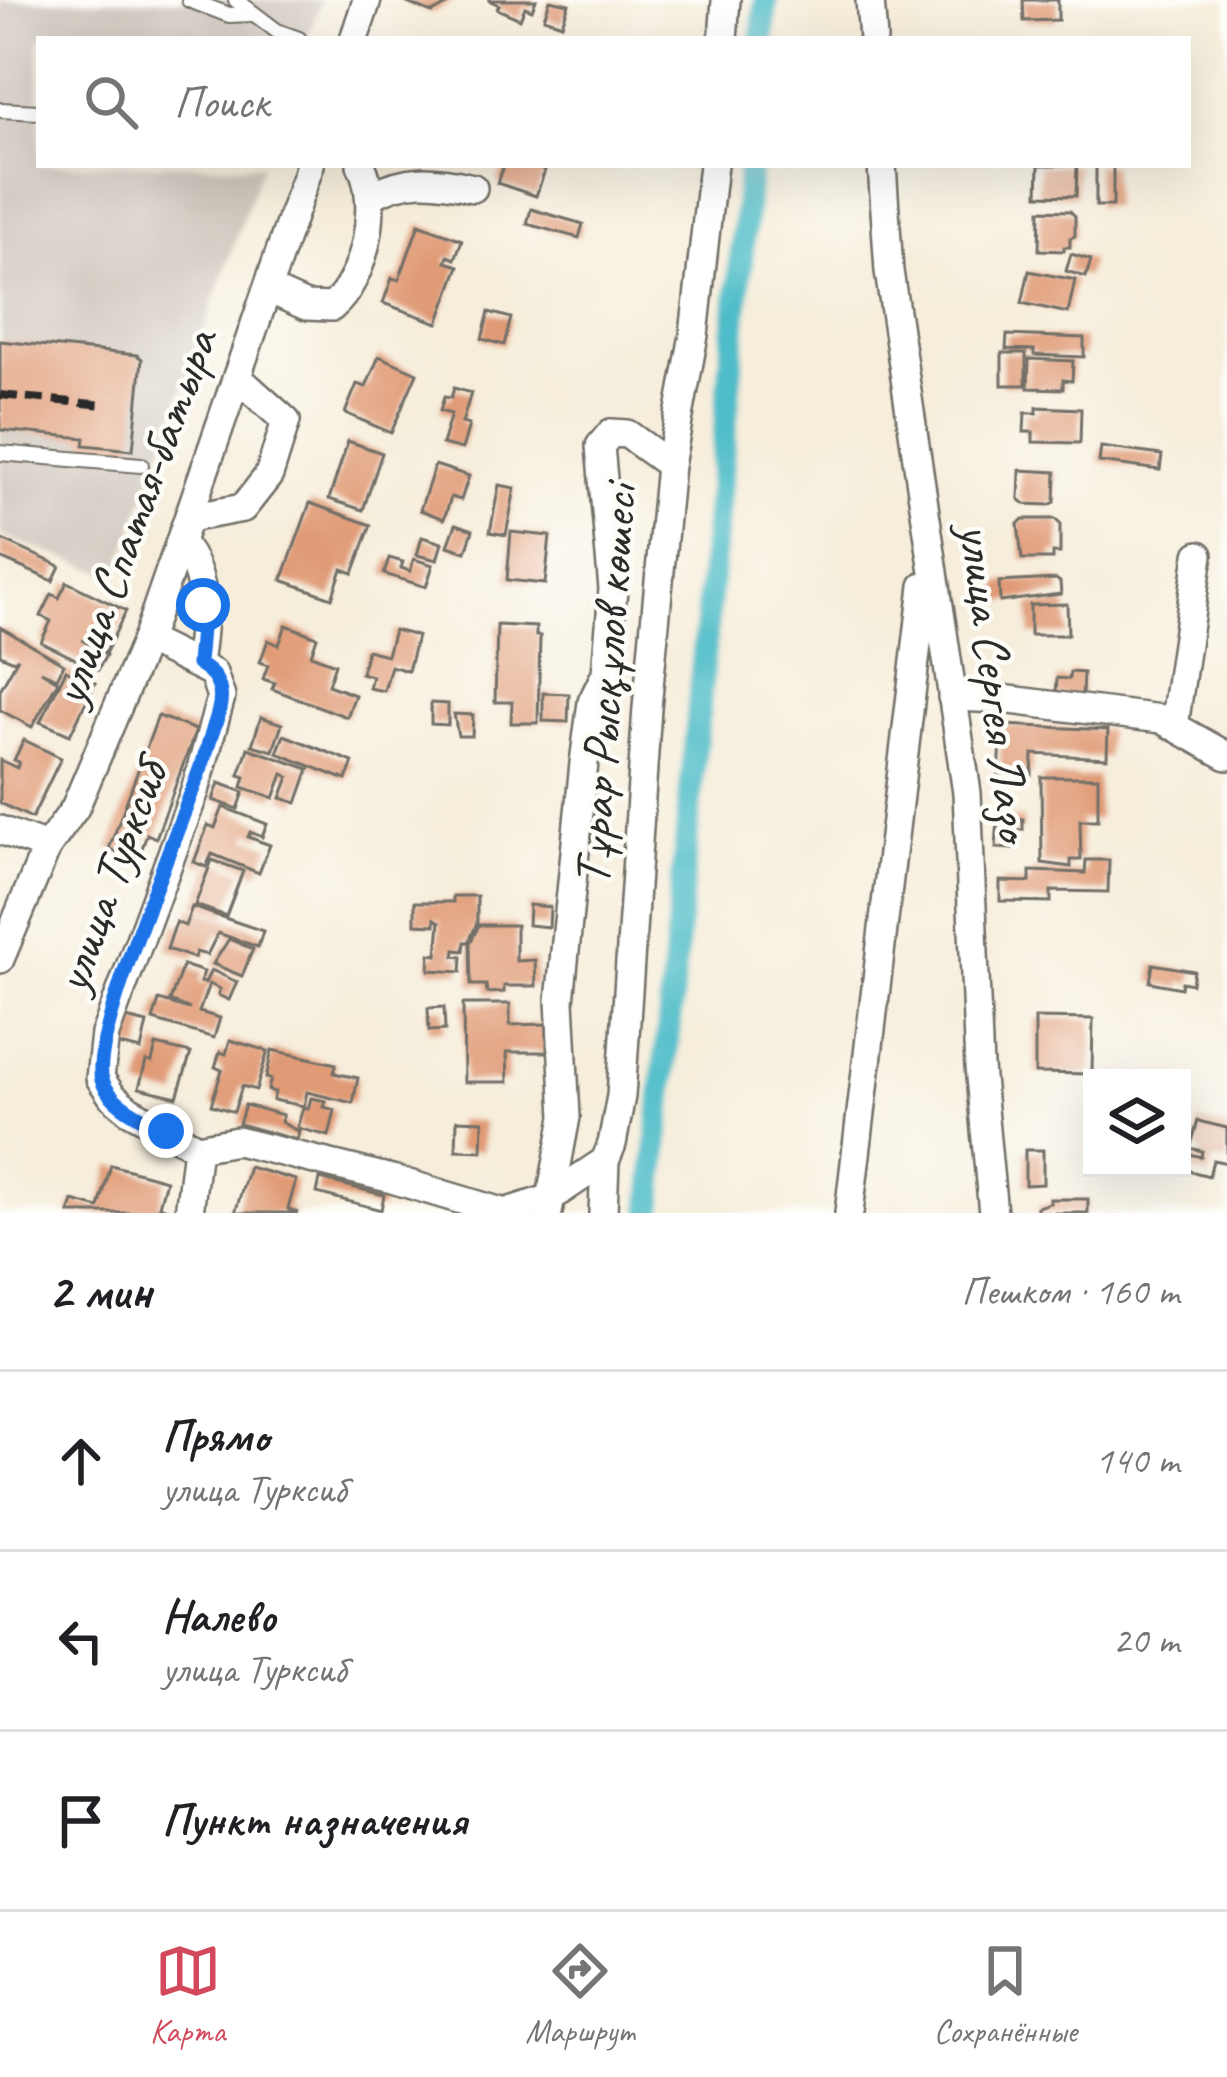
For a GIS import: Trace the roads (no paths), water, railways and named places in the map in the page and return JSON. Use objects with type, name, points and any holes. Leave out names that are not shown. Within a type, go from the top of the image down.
[{"type":"street","points":[[355,36],[367,0]]},
{"type":"street","points":[[723,36],[726,0]]},
{"type":"street","points":[[870,0],[872,36]]},
{"type":"street","name":"улица Спатая-батыра","points":[[0,959],[47,847],[76,808],[146,640],[309,168]]},
{"type":"street","points":[[268,289],[319,307],[332,307],[349,292],[374,207],[362,168]]},
{"type":"street","name":"Тұрар Рысқұлов көшесі","points":[[603,1213],[605,1160],[621,1096],[647,708],[670,465],[702,278],[712,168]]},
{"type":"street","name":"улица Сергея Лазо","points":[[882,168],[889,271],[967,793],[980,1067],[993,1213]]},
{"type":"street","points":[[371,196],[395,182],[435,179],[473,188]]},
{"type":"street","points":[[146,640],[198,664],[203,605],[200,576],[185,531],[243,508],[269,475],[286,421],[238,377]]},
{"type":"street","points":[[548,1206],[566,1117],[560,1001],[584,763],[592,702],[606,673],[613,590],[600,446],[611,433],[627,434],[670,465]]},
{"type":"street","points":[[849,1213],[928,549]]},
{"type":"street","points":[[1174,726],[1199,555]]},
{"type":"street","name":"улица Турксиб","points":[[196,1148],[129,1110],[100,1078],[105,1034],[195,791],[221,697],[213,674],[198,664]]},
{"type":"street","points":[[952,697],[1161,719],[1227,756]]},
{"type":"street","points":[[0,830],[47,847]]},
{"type":"street","points":[[189,1213],[196,1148],[237,1141],[392,1178],[504,1213],[548,1206],[605,1160]]},
{"type":"lane","points":[[189,0],[229,15],[255,14]]},
{"type":"lane","points":[[236,0],[280,36]]},
{"type":"lane","points":[[0,110],[36,112]]},
{"type":"lane","points":[[0,453],[141,465]]},
{"type":"waterway","points":[[762,36],[766,0]]},
{"type":"waterway","points":[[651,1213],[750,168]]},
{"type":"railway","points":[[0,395],[103,405]]}]
